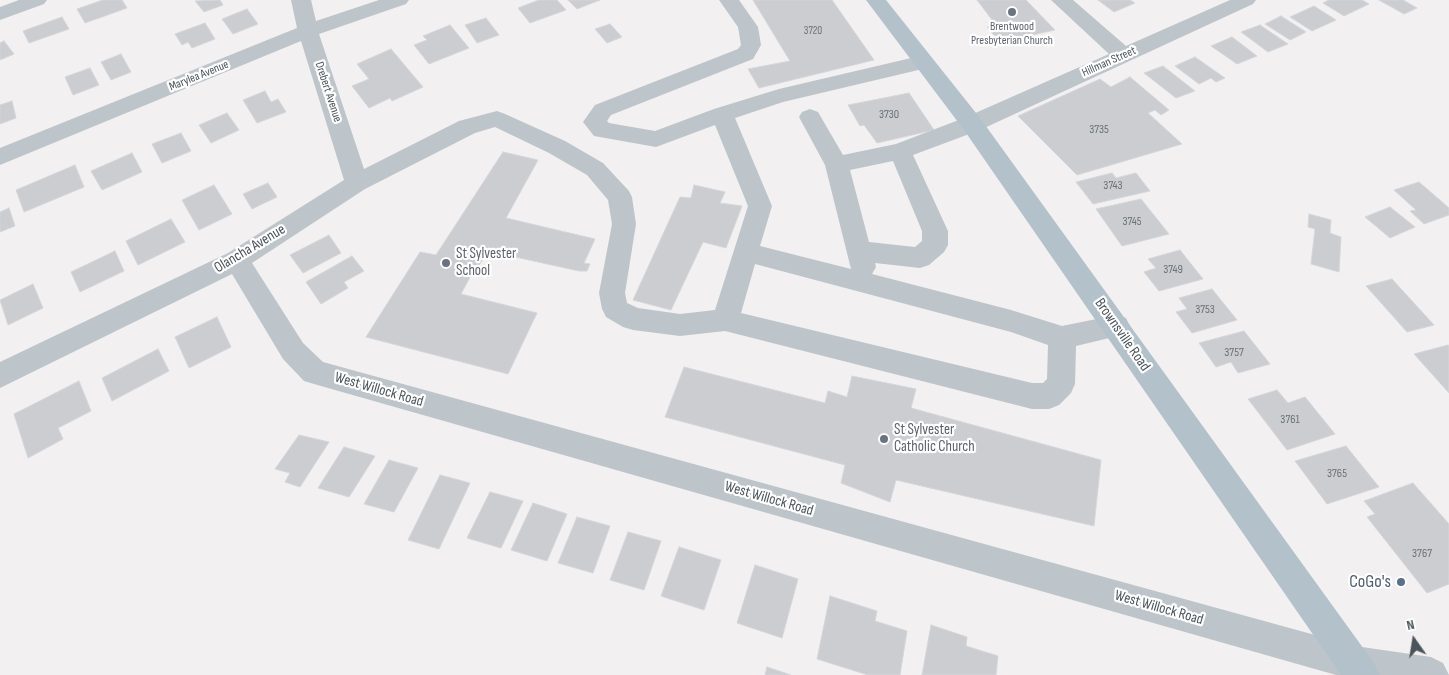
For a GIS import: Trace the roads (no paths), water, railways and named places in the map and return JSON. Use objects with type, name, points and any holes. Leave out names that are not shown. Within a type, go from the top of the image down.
[{"type":"main road","name":"Brownsville Road","points":[[876,0],[972,124],[1359,669]]},
{"type":"street","points":[[0,14],[37,0]]},
{"type":"street","name":"Drebert Avenue","points":[[301,0],[308,31],[357,183]]},
{"type":"street","name":"Marylea Avenue","points":[[0,157],[308,31],[399,0]]},
{"type":"street","points":[[729,0],[748,27],[751,45],[746,54],[603,110],[594,122],[602,130],[656,139],[722,114],[778,96],[924,62]]},
{"type":"street","points":[[1061,0],[1123,55]]},
{"type":"street","name":"Hillman Street","points":[[837,165],[900,151],[972,124],[1246,0]]},
{"type":"street","points":[[722,114],[760,206],[725,320],[1032,396],[1049,396],[1061,384],[1062,338]]},
{"type":"street","points":[[810,117],[837,165],[867,284]]},
{"type":"street","name":"Olancha Avenue","points":[[0,376],[236,260],[357,183],[466,128],[498,119],[557,147],[595,169],[620,197],[624,224],[612,293],[615,309],[633,319],[680,325],[725,320]]},
{"type":"street","points":[[859,251],[920,258],[935,245],[935,230],[900,151]]},
{"type":"street","points":[[746,252],[1011,321],[1062,338],[1116,326]]},
{"type":"street","name":"West Willock Road","points":[[236,260],[293,351],[314,372],[1359,669],[1431,675]]},
{"type":"place","name":"Brentwood Presbyterian Church","points":[[1012,12]]},
{"type":"place","name":"St Sylvester School","points":[[446,263]]},
{"type":"place","name":"St Sylvester Catholic Church","points":[[884,439]]},
{"type":"place","name":"CoGo's","points":[[1401,582]]}]
